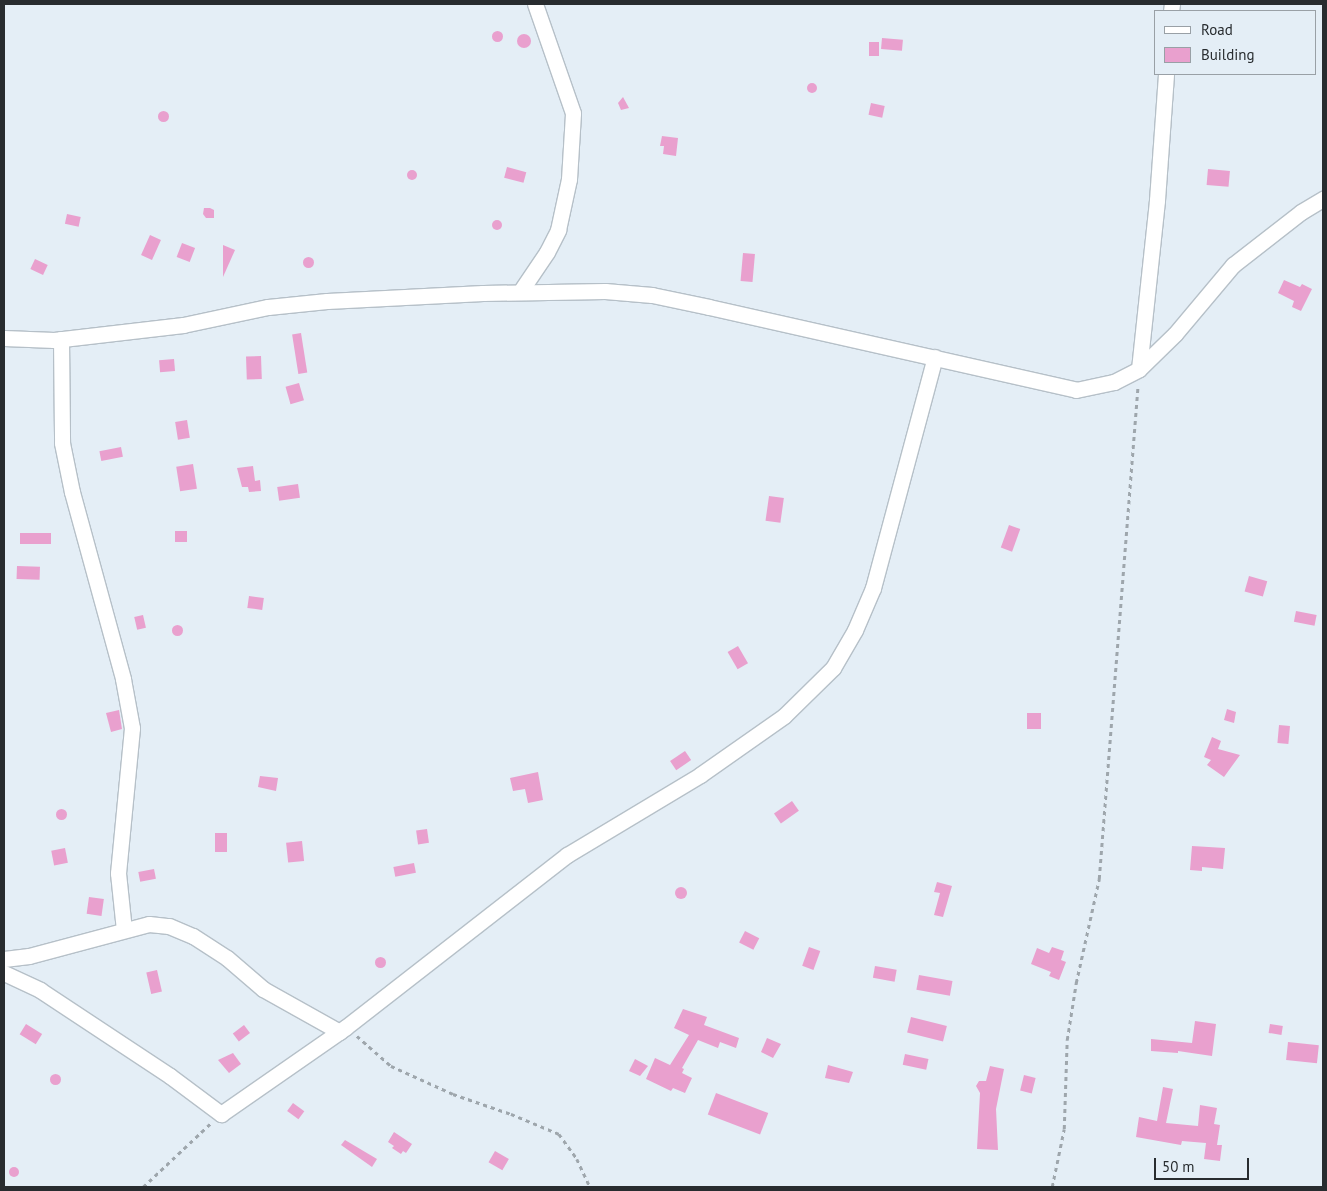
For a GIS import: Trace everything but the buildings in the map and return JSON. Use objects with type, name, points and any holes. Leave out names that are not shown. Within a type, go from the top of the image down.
[{"type":"street","points":[[520,292],[547,252],[558,230],[569,179],[572,113],[535,4]]},
{"type":"street","points":[[1139,369],[1157,200],[1166,75]]},
{"type":"street","points":[[4,338],[61,339],[182,325],[268,307],[328,302],[520,292],[605,291],[652,295],[1076,390],[1114,382],[1139,369],[1175,334],[1233,265],[1301,212],[1323,198]]},
{"type":"street","points":[[61,339],[62,442],[72,492],[123,679],[132,728],[118,873],[124,930]]},
{"type":"street","points":[[4,973],[48,996],[170,1076],[221,1114],[343,1030],[567,855],[700,775],[784,716],[833,668],[855,630],[873,588],[935,357]]},
{"type":"street","points":[[4,959],[29,956],[149,924],[168,926],[193,936],[227,958],[263,989],[343,1030]]},
{"type":"path","points":[[1052,1187],[1064,1129],[1067,1040],[1076,983],[1099,879],[1131,496],[1139,369]]},
{"type":"path","points":[[343,1030],[391,1066],[453,1094],[511,1114],[559,1134],[577,1159],[590,1187]]},
{"type":"path","points":[[143,1187],[221,1114]]}]
